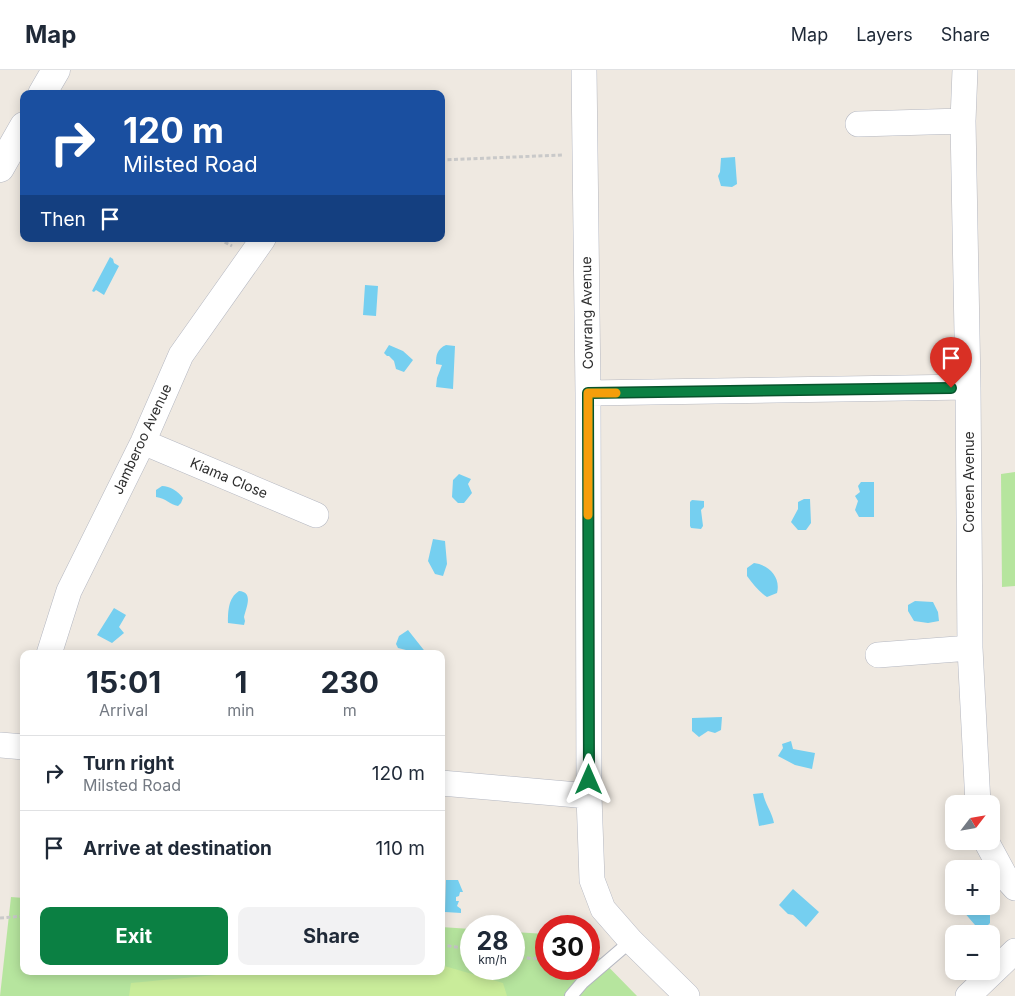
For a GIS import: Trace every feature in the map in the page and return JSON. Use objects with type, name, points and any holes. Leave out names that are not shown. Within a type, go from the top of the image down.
[{"type":"street","points":[[44,90],[56,70]]},
{"type":"street","name":"Cowrang Avenue","points":[[584,70],[588,393],[589,796],[592,880],[603,909],[687,996]]},
{"type":"street","name":"Coreen Avenue","points":[[964,70],[963,121],[970,648],[978,795]]},
{"type":"street","points":[[858,124],[963,121]]},
{"type":"street","points":[[0,168],[20,133]]},
{"type":"street","name":"Jamberoo Avenue","points":[[50,650],[69,590],[143,442],[181,355],[261,242]]},
{"type":"street","points":[[588,393],[968,388]]},
{"type":"street","name":"Kiama Close","points":[[143,442],[316,514]]},
{"type":"street","points":[[878,656],[970,648]]},
{"type":"street","points":[[445,783],[589,796]]},
{"type":"street","points":[[992,850],[1012,880]]},
{"type":"street","points":[[968,996],[1015,951]]},
{"type":"lane","points":[[572,996],[582,983],[631,940]]},
{"type":"path","points":[[445,160],[585,154]]},
{"type":"path","points":[[0,918],[20,916]]},
{"type":"path","points":[[445,945],[460,947]]},
{"type":"green space","points":[[1015,472],[1015,586],[1002,587],[1001,474]]},
{"type":"green space","points":[[11,897],[20,898],[20,975],[445,975],[445,927],[460,928],[460,980],[525,980],[525,933],[535,933],[535,980],[600,980],[600,958],[637,996],[0,996]]},
{"type":"green space","points":[[445,966],[460,971],[460,980],[493,980],[503,983],[507,996],[129,996],[131,983],[216,975],[445,975]]},
{"type":"water","points":[[735,157],[737,184],[732,187],[721,186],[718,176],[721,158]]},
{"type":"water","points":[[110,257],[119,266],[104,295],[96,290],[94,292],[92,291]]},
{"type":"water","points":[[365,285],[378,286],[376,316],[363,315]]},
{"type":"water","points":[[389,345],[403,351],[413,360],[404,372],[396,369],[394,361],[384,353]]},
{"type":"water","points":[[446,345],[455,346],[453,389],[436,387],[442,365],[436,364],[437,355],[439,350]]},
{"type":"water","points":[[459,474],[471,479],[468,484],[472,493],[464,503],[458,503],[452,497],[453,480]]},
{"type":"water","points":[[861,482],[874,482],[874,517],[859,517],[855,510],[858,501],[855,496],[860,492],[858,486]]},
{"type":"water","points":[[162,486],[171,488],[181,495],[183,498],[178,506],[156,497],[156,490]]},
{"type":"water","points":[[810,499],[811,523],[806,530],[798,530],[791,522],[798,509],[798,502]]},
{"type":"water","points":[[692,500],[704,501],[704,507],[701,510],[703,526],[701,529],[691,528],[690,526],[690,502]]},
{"type":"water","points":[[433,539],[445,541],[447,564],[443,576],[435,574],[428,561]]},
{"type":"water","points":[[754,563],[764,566],[773,573],[778,587],[777,593],[767,597],[749,579],[747,568]]},
{"type":"water","points":[[239,591],[244,592],[248,597],[244,625],[228,623],[231,601]]},
{"type":"water","points":[[915,601],[933,602],[938,612],[939,621],[928,623],[914,621],[908,611],[908,605]]},
{"type":"water","points":[[114,608],[126,615],[119,627],[124,633],[112,643],[97,635]]},
{"type":"water","points":[[408,630],[424,650],[398,648],[396,644],[399,636]]},
{"type":"water","points":[[722,717],[721,730],[715,733],[708,731],[699,737],[692,731],[692,718]]},
{"type":"water","points":[[791,741],[793,749],[815,753],[812,769],[795,765],[778,756],[783,748],[782,744]]},
{"type":"water","points":[[763,793],[774,823],[759,826],[753,794]]},
{"type":"water","points":[[446,880],[458,880],[463,892],[460,892],[459,896],[456,897],[456,901],[459,901],[457,906],[461,909],[461,913],[445,912]]},
{"type":"water","points":[[793,889],[819,912],[806,927],[779,905]]},
{"type":"water","points":[[966,915],[990,915],[990,923],[988,925],[975,925]]},
{"type":"slow traffic","points":[[588,515],[588,393],[616,393]]},
{"type":"route","points":[[589,780],[588,393],[951,388]]}]
